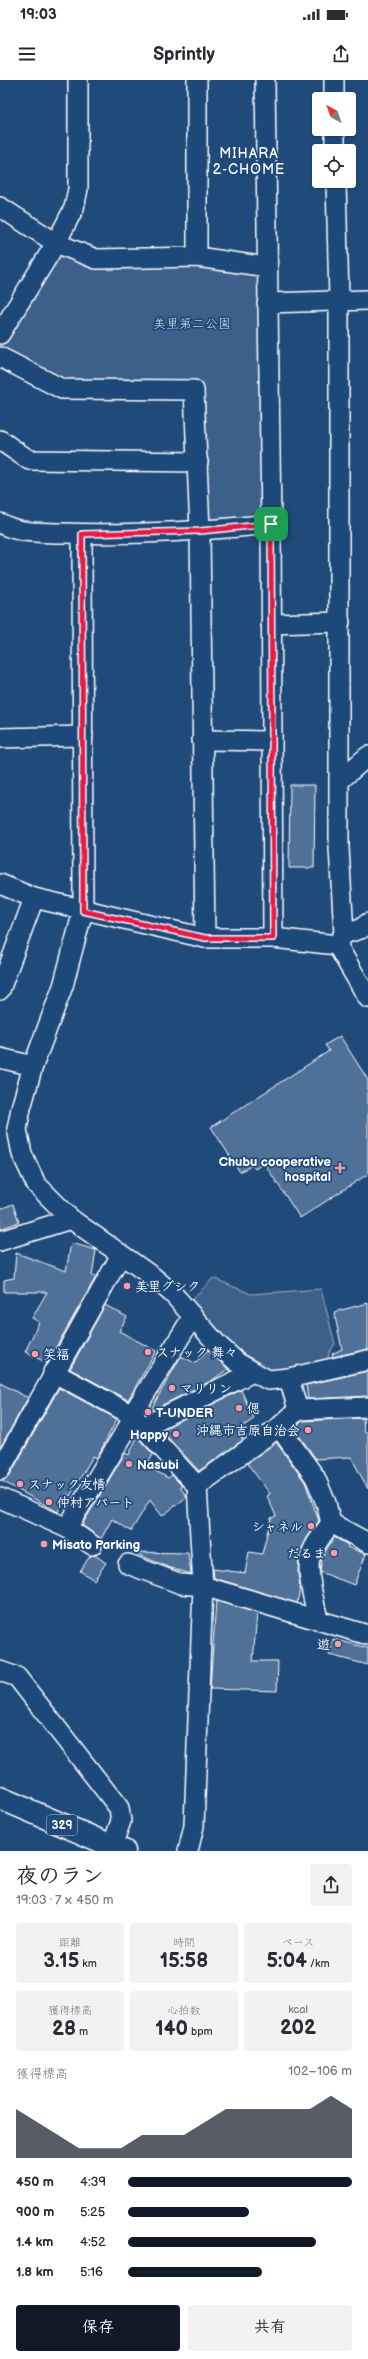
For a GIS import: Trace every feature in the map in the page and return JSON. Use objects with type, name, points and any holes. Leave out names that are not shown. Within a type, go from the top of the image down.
[{"type":"highway","name":"329","points":[[0,1798],[118,1849]]},
{"type":"street","points":[[0,334],[56,243],[74,208],[78,189],[78,80]]},
{"type":"street","points":[[197,80],[198,257]]},
{"type":"street","points":[[265,80],[271,524],[273,938]]},
{"type":"street","points":[[334,80],[334,92]]},
{"type":"street","points":[[336,188],[339,299],[340,939],[368,998]]},
{"type":"street","points":[[0,207],[56,243],[96,258],[198,257],[267,268]]},
{"type":"street","points":[[267,303],[339,299],[368,300]]},
{"type":"street","points":[[0,357],[62,390],[194,390],[200,531],[205,938]]},
{"type":"street","points":[[0,440],[29,460],[198,462]]},
{"type":"street","points":[[0,524],[9,529],[28,532],[82,534],[200,531],[271,524]]},
{"type":"street","points":[[82,534],[83,911],[63,986],[33,1066],[17,1129],[22,1154],[36,1184],[71,1219],[153,1277],[173,1294],[238,1363],[253,1372],[268,1380],[289,1378],[368,1360]]},
{"type":"street","points":[[271,624],[340,622]]},
{"type":"street","points":[[0,738],[83,736]]},
{"type":"street","points":[[202,740],[272,741]]},
{"type":"street","points":[[340,780],[368,756]]},
{"type":"street","points":[[0,884],[34,898],[83,911],[205,938],[340,939],[361,929],[368,923]]},
{"type":"street","points":[[0,990],[34,898]]},
{"type":"street","points":[[0,1058],[33,1066]]},
{"type":"street","points":[[0,1241],[71,1219]]},
{"type":"street","points":[[0,1470],[53,1372],[121,1255]]},
{"type":"street","points":[[138,1421],[193,1316]]},
{"type":"street","points":[[53,1372],[138,1421],[197,1486],[203,1586],[194,1826],[188,1851]]},
{"type":"street","points":[[67,1528],[128,1427],[138,1421],[253,1372]]},
{"type":"street","points":[[289,1378],[298,1410]]},
{"type":"street","points":[[197,1486],[279,1427],[298,1410],[368,1407]]},
{"type":"street","points":[[279,1427],[315,1477],[331,1523],[368,1543]]},
{"type":"street","points":[[0,1498],[67,1528],[92,1545]]},
{"type":"street","points":[[318,1620],[309,1571],[310,1557],[331,1523]]},
{"type":"street","points":[[128,1564],[181,1584],[203,1586],[368,1635]]},
{"type":"street","points":[[0,1671],[17,1677],[119,1808],[121,1821],[118,1849]]},
{"type":"green space","name":"美里第二公園","points":[[56,243],[96,259],[267,267],[271,524],[200,531],[194,390],[62,389],[0,357],[0,334]]},
{"type":"green space","points":[[213,1278],[251,1294],[321,1289],[335,1344],[329,1353],[327,1363],[273,1372],[240,1354],[192,1300]]},
{"type":"building","points":[[290,785],[315,785],[314,868],[289,868]]},
{"type":"building","points":[[340,1036],[368,1080],[368,1174],[300,1218],[264,1163],[255,1169],[252,1165],[240,1172],[211,1127],[329,1051],[325,1045]]},
{"type":"building","points":[[13,1204],[19,1222],[0,1229],[0,1209]]},
{"type":"building","points":[[71,1243],[96,1250],[92,1276],[96,1277],[47,1363],[25,1352],[39,1322],[32,1318],[47,1292],[4,1292],[4,1280],[14,1278],[16,1253],[66,1271]]},
{"type":"building","points":[[368,1303],[368,1349],[333,1357],[332,1354],[342,1349],[334,1312]]},
{"type":"building","points":[[105,1305],[127,1317],[119,1331],[156,1351],[128,1400],[70,1369]]},
{"type":"building","points":[[208,1350],[228,1369],[211,1381],[150,1411],[181,1356],[195,1363]]},
{"type":"building","points":[[368,1371],[368,1396],[308,1399],[306,1385]]},
{"type":"building","points":[[0,1383],[28,1398],[0,1448]]},
{"type":"building","points":[[59,1388],[117,1419],[97,1458],[93,1456],[70,1496],[67,1494],[58,1512],[2,1481],[10,1475]]},
{"type":"building","points":[[241,1390],[254,1419],[237,1430],[243,1440],[199,1471],[161,1430]]},
{"type":"building","points":[[363,1418],[364,1432],[368,1432],[368,1489],[351,1457],[316,1459],[294,1429],[302,1421]]},
{"type":"building","points":[[137,1437],[153,1454],[147,1466],[168,1478],[172,1475],[182,1486],[180,1487],[187,1497],[162,1516],[150,1500],[131,1531],[112,1519],[101,1539],[82,1525],[125,1453],[129,1455]]},
{"type":"building","points":[[276,1442],[305,1482],[319,1521],[307,1538],[299,1555],[298,1573],[300,1590],[297,1603],[214,1578],[213,1569],[245,1573],[249,1552],[262,1554],[271,1518],[276,1516],[267,1496],[270,1494],[247,1463]]},
{"type":"building","points":[[334,1537],[348,1545],[347,1547],[366,1554],[354,1585],[320,1572],[322,1557]]},
{"type":"building","points":[[132,1552],[188,1553],[191,1574],[168,1567]]},
{"type":"building","points":[[95,1555],[106,1563],[94,1580],[80,1571],[90,1556]]},
{"type":"building","points":[[216,1601],[257,1613],[253,1661],[278,1661],[277,1691],[210,1689]]},
{"type":"building","points":[[333,1639],[368,1648],[368,1665],[329,1655]]},
{"type":"place","name":"Chubu cooperative hospital","points":[[340,1168]]},
{"type":"place","name":"美里グシク","points":[[127,1286]]},
{"type":"place","name":"スナック 舞々","points":[[148,1352]]},
{"type":"place","name":"笑福","points":[[35,1354]]},
{"type":"place","name":"マリリン","points":[[172,1388]]},
{"type":"place","name":"偲","points":[[239,1408]]},
{"type":"place","name":"T-UNDER","points":[[148,1412]]},
{"type":"place","name":"沖縄市吉原自治会","points":[[308,1430]]},
{"type":"place","name":"Happy","points":[[176,1434]]},
{"type":"place","name":"Nasubi","points":[[129,1464]]},
{"type":"place","name":"スナック友情","points":[[20,1484]]},
{"type":"place","name":"仲村アパート","points":[[49,1502]]},
{"type":"place","name":"シャネル","points":[[311,1526]]},
{"type":"place","name":"Misato Parking","points":[[44,1544]]},
{"type":"place","name":"だるま","points":[[334,1553]]},
{"type":"place","name":"遊","points":[[338,1644]]},
{"type":"district","name":"MIHARA 2-CHOME","points":[[249,162]]},
{"type":"route","points":[[271,524],[273,938],[205,938],[83,911],[82,534],[200,531],[271,524]]}]
